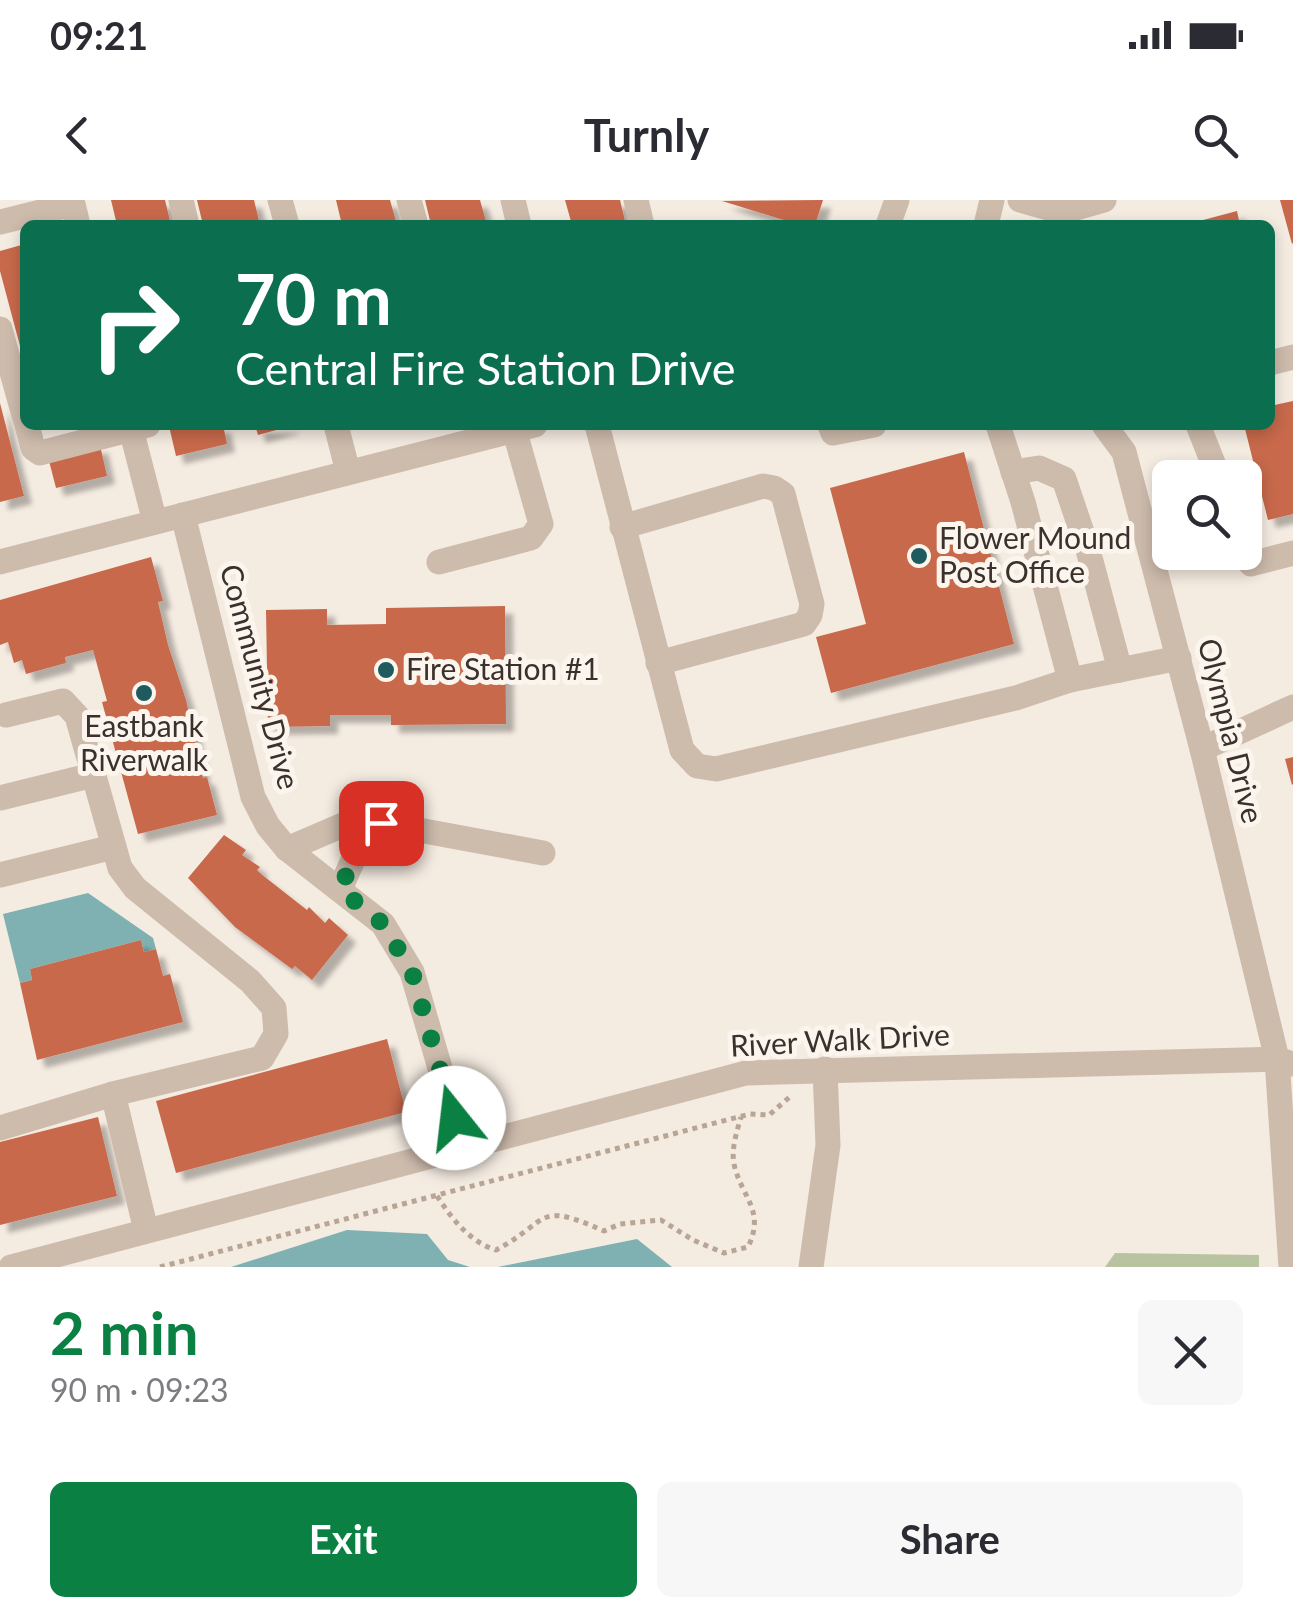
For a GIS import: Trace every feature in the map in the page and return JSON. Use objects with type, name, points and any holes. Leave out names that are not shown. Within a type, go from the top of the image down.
[{"type":"street","points":[[1020,200],[1062,218],[1104,200]]},
{"type":"street","points":[[0,222],[74,210]]},
{"type":"street","points":[[0,330],[20,401]]},
{"type":"street","points":[[28,430],[33,448],[40,453],[122,430]]},
{"type":"street","points":[[137,430],[155,522]]},
{"type":"street","points":[[337,430],[348,472]]},
{"type":"street","points":[[0,562],[512,430]]},
{"type":"street","points":[[439,562],[532,538],[541,524],[525,430]]},
{"type":"street","points":[[598,430],[682,750],[698,766],[716,769],[1016,698],[1070,680],[1179,658]]},
{"type":"street","points":[[1000,430],[1070,680]]},
{"type":"street","name":"Olympia Drive","points":[[1108,430],[1124,452],[1288,1056],[1291,1267]]},
{"type":"street","points":[[1200,430],[1215,460]]},
{"type":"street","points":[[1013,472],[1039,468],[1064,479],[1088,550],[1120,670]]},
{"type":"street","points":[[622,528],[764,486],[783,494],[812,604],[804,624],[658,663]]},
{"type":"street","name":"Community Drive","points":[[183,514],[253,796],[268,826],[287,849],[383,924],[412,972],[463,1147]]},
{"type":"street","points":[[1262,561],[1293,554]]},
{"type":"street","points":[[0,1128],[113,1094],[262,1058],[276,1034],[274,1008],[250,982],[135,888],[120,868],[76,716],[63,701],[2,708]]},
{"type":"street","points":[[1202,749],[1293,707]]},
{"type":"street","points":[[0,798],[93,775]]},
{"type":"street","points":[[340,889],[357,851],[381,823]]},
{"type":"street","points":[[287,849],[343,825],[381,823],[542,853]]},
{"type":"street","points":[[0,875],[112,846]]},
{"type":"street","name":"River Walk Drive","points":[[11,1267],[746,1073],[1288,1056]]},
{"type":"street","points":[[811,1267],[828,1145],[825,1069]]},
{"type":"street","points":[[113,1094],[146,1230]]},
{"type":"path","points":[[160,1267],[741,1117],[769,1115],[790,1096]]},
{"type":"path","points":[[436,1196],[481,1246],[496,1250],[516,1240],[546,1215],[557,1214],[604,1230],[620,1224],[661,1220],[724,1253],[748,1247],[756,1232],[753,1208],[734,1163],[741,1117]]},
{"type":"green space","points":[[1115,1253],[1259,1255],[1259,1267],[1105,1267]]},
{"type":"water","points":[[88,893],[153,938],[156,949],[144,952],[141,940],[30,969],[32,980],[20,983],[3,914]]},
{"type":"water","points":[[347,1230],[427,1234],[448,1260],[470,1267],[231,1267]]},
{"type":"water","points":[[637,1239],[672,1267],[498,1267]]},
{"type":"building","points":[[111,200],[165,200],[170,220],[116,220]]},
{"type":"building","points":[[197,200],[254,200],[259,220],[202,220]]},
{"type":"building","points":[[336,200],[390,200],[396,220],[341,220]]},
{"type":"building","points":[[425,200],[480,200],[486,220],[430,220]]},
{"type":"building","points":[[565,200],[620,200],[625,220],[571,220]]},
{"type":"building","points":[[823,200],[817,220],[784,220],[722,201]]},
{"type":"building","points":[[1280,200],[1293,200],[1292,244]]},
{"type":"building","points":[[1237,211],[1239,220],[1203,220]]},
{"type":"building","points":[[20,245],[20,346],[0,271],[0,251]]},
{"type":"building","points":[[1293,401],[1293,514],[1268,520],[1262,496],[1262,460],[1253,460],[1245,430],[1275,430],[1275,405]]},
{"type":"building","points":[[0,403],[24,496],[0,502]]},
{"type":"building","points":[[170,430],[224,430],[227,444],[176,456]]},
{"type":"building","points":[[100,445],[107,476],[56,488],[48,457]]},
{"type":"building","name":"Flower Mound Post Office","points":[[964,452],[1014,644],[831,693],[816,637],[866,624],[830,488]]},
{"type":"building","name":"Eastbank Riverwalk","points":[[151,557],[163,601],[158,602],[168,645],[186,700],[203,778],[207,777],[217,815],[138,834],[102,702],[107,701],[93,650],[65,657],[66,663],[26,674],[22,660],[14,663],[8,642],[0,645],[0,600]]},
{"type":"building","name":"Fire Station #1","points":[[505,606],[506,724],[391,725],[391,715],[330,715],[330,726],[268,727],[266,610],[327,609],[327,625],[386,624],[386,608]]},
{"type":"building","points":[[1293,757],[1293,784],[1292,785],[1285,759]]},
{"type":"building","name":"Eastbank Riverwalk","points":[[224,835],[246,850],[242,855],[260,867],[257,870],[261,874],[325,923],[329,918],[348,935],[312,980],[235,927],[188,878]]},
{"type":"building","points":[[141,940],[144,952],[156,949],[163,976],[170,974],[183,1022],[37,1060],[20,983],[32,980],[30,969]]},
{"type":"building","points":[[387,1039],[406,1112],[176,1173],[156,1101]]},
{"type":"building","points":[[98,1117],[117,1196],[0,1225],[0,1142]]},
{"type":"place","name":"Flower Mound Post Office","points":[[919,556]]},
{"type":"place","name":"Fire Station #1","points":[[386,670]]},
{"type":"place","name":"Eastbank Riverwalk","points":[[144,693]]},
{"type":"route","points":[[381,823],[357,851],[340,889],[383,924],[412,972],[454,1118]]}]
